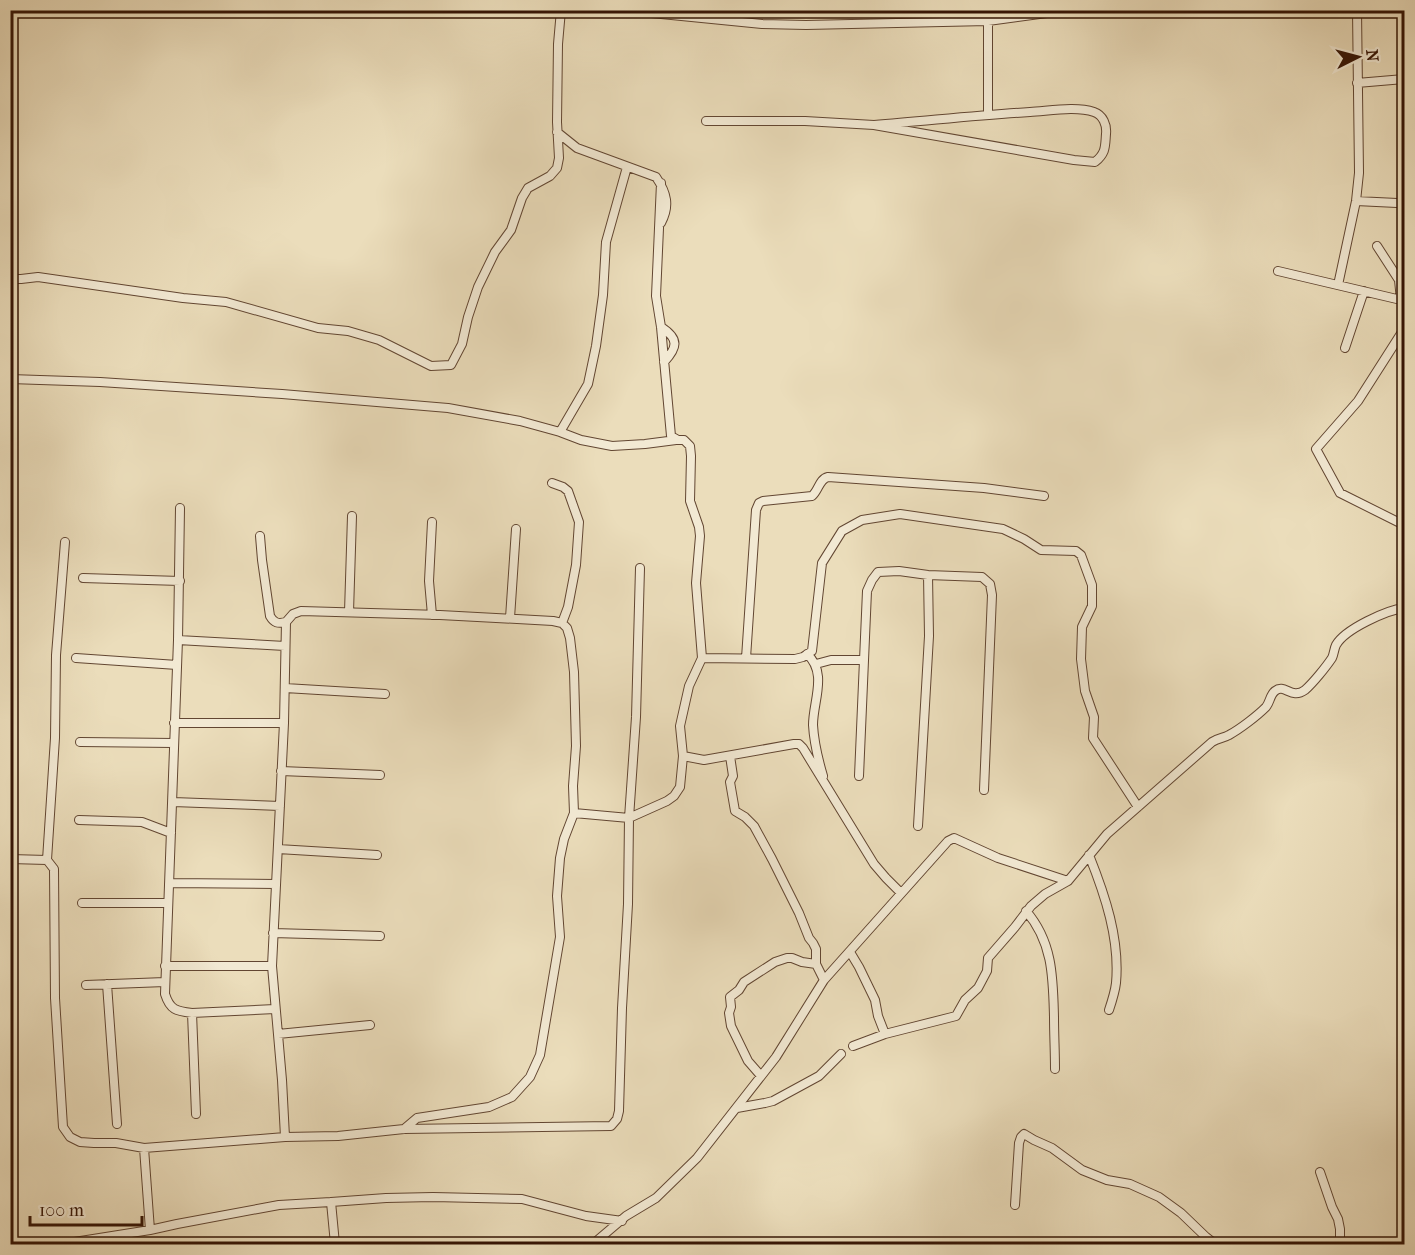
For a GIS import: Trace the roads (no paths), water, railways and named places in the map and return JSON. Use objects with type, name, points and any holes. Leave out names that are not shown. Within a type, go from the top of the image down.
[{"type":"street","points":[[10,279],[38,277],[226,302],[318,328],[348,332],[379,340],[431,366],[451,365],[462,344],[478,287],[495,252],[511,230],[522,198],[528,188],[550,176],[557,168],[559,158],[558,44],[561,10]]},
{"type":"street","points":[[621,10],[762,24],[806,25],[988,21],[1069,10]]},
{"type":"street","points":[[1338,285],[1356,201],[1359,173],[1357,10]]},
{"type":"street","points":[[988,21],[988,115]]},
{"type":"street","points":[[1357,82],[1404,79]]},
{"type":"street","points":[[706,120],[805,121],[874,125],[1095,162],[1104,153],[1107,128],[1098,113],[1070,109],[874,125]]},
{"type":"street","points":[[557,132],[577,148],[656,177],[661,183],[656,296],[662,327],[671,436],[678,440]]},
{"type":"street","points":[[560,432],[588,384],[602,305],[606,242],[627,167]]},
{"type":"street","points":[[1356,201],[1404,201]]},
{"type":"street","points":[[1278,271],[1403,302],[1399,280],[1377,246]]},
{"type":"street","points":[[1345,348],[1364,291]]},
{"type":"street","points":[[662,327],[669,332],[675,345],[673,352],[664,362]]},
{"type":"street","points":[[1404,329],[1358,401],[1316,449],[1340,493],[1404,525]]},
{"type":"street","points":[[10,379],[100,382],[272,393],[448,408],[520,421],[581,440],[612,446],[684,440],[690,446],[690,501],[700,536],[696,584],[702,658],[689,686],[680,726],[683,756],[680,787],[667,801],[628,818],[574,813]]},
{"type":"street","points":[[746,658],[756,510],[759,503],[812,496],[820,482],[828,477],[984,488],[1044,496]]},
{"type":"street","points":[[552,483],[568,491],[579,522],[576,566],[568,607],[562,623]]},
{"type":"street","points":[[180,508],[180,581],[165,994],[173,1010],[192,1013],[275,1009]]},
{"type":"street","points":[[702,658],[795,659],[812,651],[822,562],[842,531],[862,520],[900,514],[1003,529],[1041,549],[1076,551],[1081,555],[1092,585],[1092,606],[1082,627],[1081,659],[1085,691],[1094,717],[1093,738],[1138,807]]},
{"type":"street","points":[[349,612],[352,516]]},
{"type":"street","points":[[432,522],[429,581],[432,615]]},
{"type":"street","points":[[510,618],[516,529]]},
{"type":"street","points":[[260,536],[265,592],[270,616],[278,624],[286,622],[293,614],[301,611],[510,618],[562,623],[567,628],[570,638],[574,672],[576,746],[573,786],[574,813],[564,839],[560,858],[557,896],[560,937],[540,1055],[530,1077],[513,1097],[489,1107],[417,1119],[405,1129]]},
{"type":"street","points":[[65,542],[57,644],[55,738],[47,860],[54,869],[55,998],[63,1127],[70,1137],[80,1142],[116,1143],[144,1148],[285,1137],[338,1136],[405,1129],[611,1126],[617,1119],[628,904],[628,818],[636,717],[640,568]]},
{"type":"street","points":[[859,776],[867,591],[872,580],[878,572],[899,571],[928,575],[982,577],[990,584],[992,595],[984,790]]},
{"type":"street","points":[[918,826],[929,636],[928,575]]},
{"type":"street","points":[[83,578],[180,581]]},
{"type":"street","points":[[853,1046],[885,1034],[956,1016],[965,1000],[978,988],[987,971],[988,958],[1016,927],[1026,911],[1045,894],[1068,881],[1107,834],[1212,742],[1227,736],[1254,717],[1268,705],[1274,691],[1286,689],[1297,694],[1304,690],[1333,656],[1336,645],[1341,639],[1368,620],[1395,609],[1404,608]]},
{"type":"street","points":[[285,1137],[272,966],[284,723],[286,622]]},
{"type":"street","points":[[178,640],[285,646]]},
{"type":"street","points":[[807,654],[816,664],[818,672],[819,682],[813,723],[815,745],[829,791]]},
{"type":"street","points":[[76,658],[177,665]]},
{"type":"street","points":[[816,664],[831,660],[864,660]]},
{"type":"street","points":[[285,688],[385,694]]},
{"type":"street","points":[[174,723],[284,723]]},
{"type":"street","points":[[80,742],[174,743]]},
{"type":"street","points":[[683,756],[704,760],[758,749],[799,744],[853,827],[874,864],[901,893]]},
{"type":"street","points":[[730,756],[733,776],[730,783],[735,811],[753,825],[772,859],[816,949],[816,964],[824,981]]},
{"type":"street","points":[[282,771],[380,775]]},
{"type":"street","points":[[173,802],[280,806]]},
{"type":"street","points":[[79,820],[142,822],[171,833]]},
{"type":"street","points":[[593,1245],[626,1216],[656,1198],[697,1158],[776,1057],[824,981],[948,841],[954,838],[998,858],[1068,881]]},
{"type":"street","points":[[278,849],[377,855]]},
{"type":"street","points":[[1089,855],[1115,940],[1116,985],[1109,1010]]},
{"type":"street","points":[[10,860],[47,860]]},
{"type":"street","points":[[169,883],[276,884]]},
{"type":"street","points":[[82,903],[168,903]]},
{"type":"street","points":[[1026,911],[1036,923],[1043,937],[1053,975],[1055,1069]]},
{"type":"street","points":[[273,933],[380,936]]},
{"type":"street","points":[[850,952],[875,1000],[885,1034]]},
{"type":"street","points":[[761,1076],[748,1061],[731,1026],[730,998],[744,982],[775,962],[787,958],[816,964]]},
{"type":"street","points":[[165,966],[272,966]]},
{"type":"street","points":[[86,984],[165,982]]},
{"type":"street","points":[[107,984],[117,1124]]},
{"type":"street","points":[[192,1013],[196,1114]]},
{"type":"street","points":[[278,1034],[370,1025]]},
{"type":"street","points":[[737,1108],[773,1101],[819,1076],[842,1054]]},
{"type":"street","points":[[1015,1205],[1019,1143],[1024,1134],[1052,1148],[1082,1170],[1107,1180],[1130,1184],[1159,1197],[1182,1213],[1215,1245]]},
{"type":"street","points":[[144,1148],[150,1230]]},
{"type":"street","points":[[1320,1172],[1338,1219],[1340,1245]]},
{"type":"street","points":[[43,1245],[150,1230],[279,1205],[386,1198],[522,1199],[586,1216],[622,1221]]},
{"type":"street","points":[[331,1202],[334,1245]]}]
